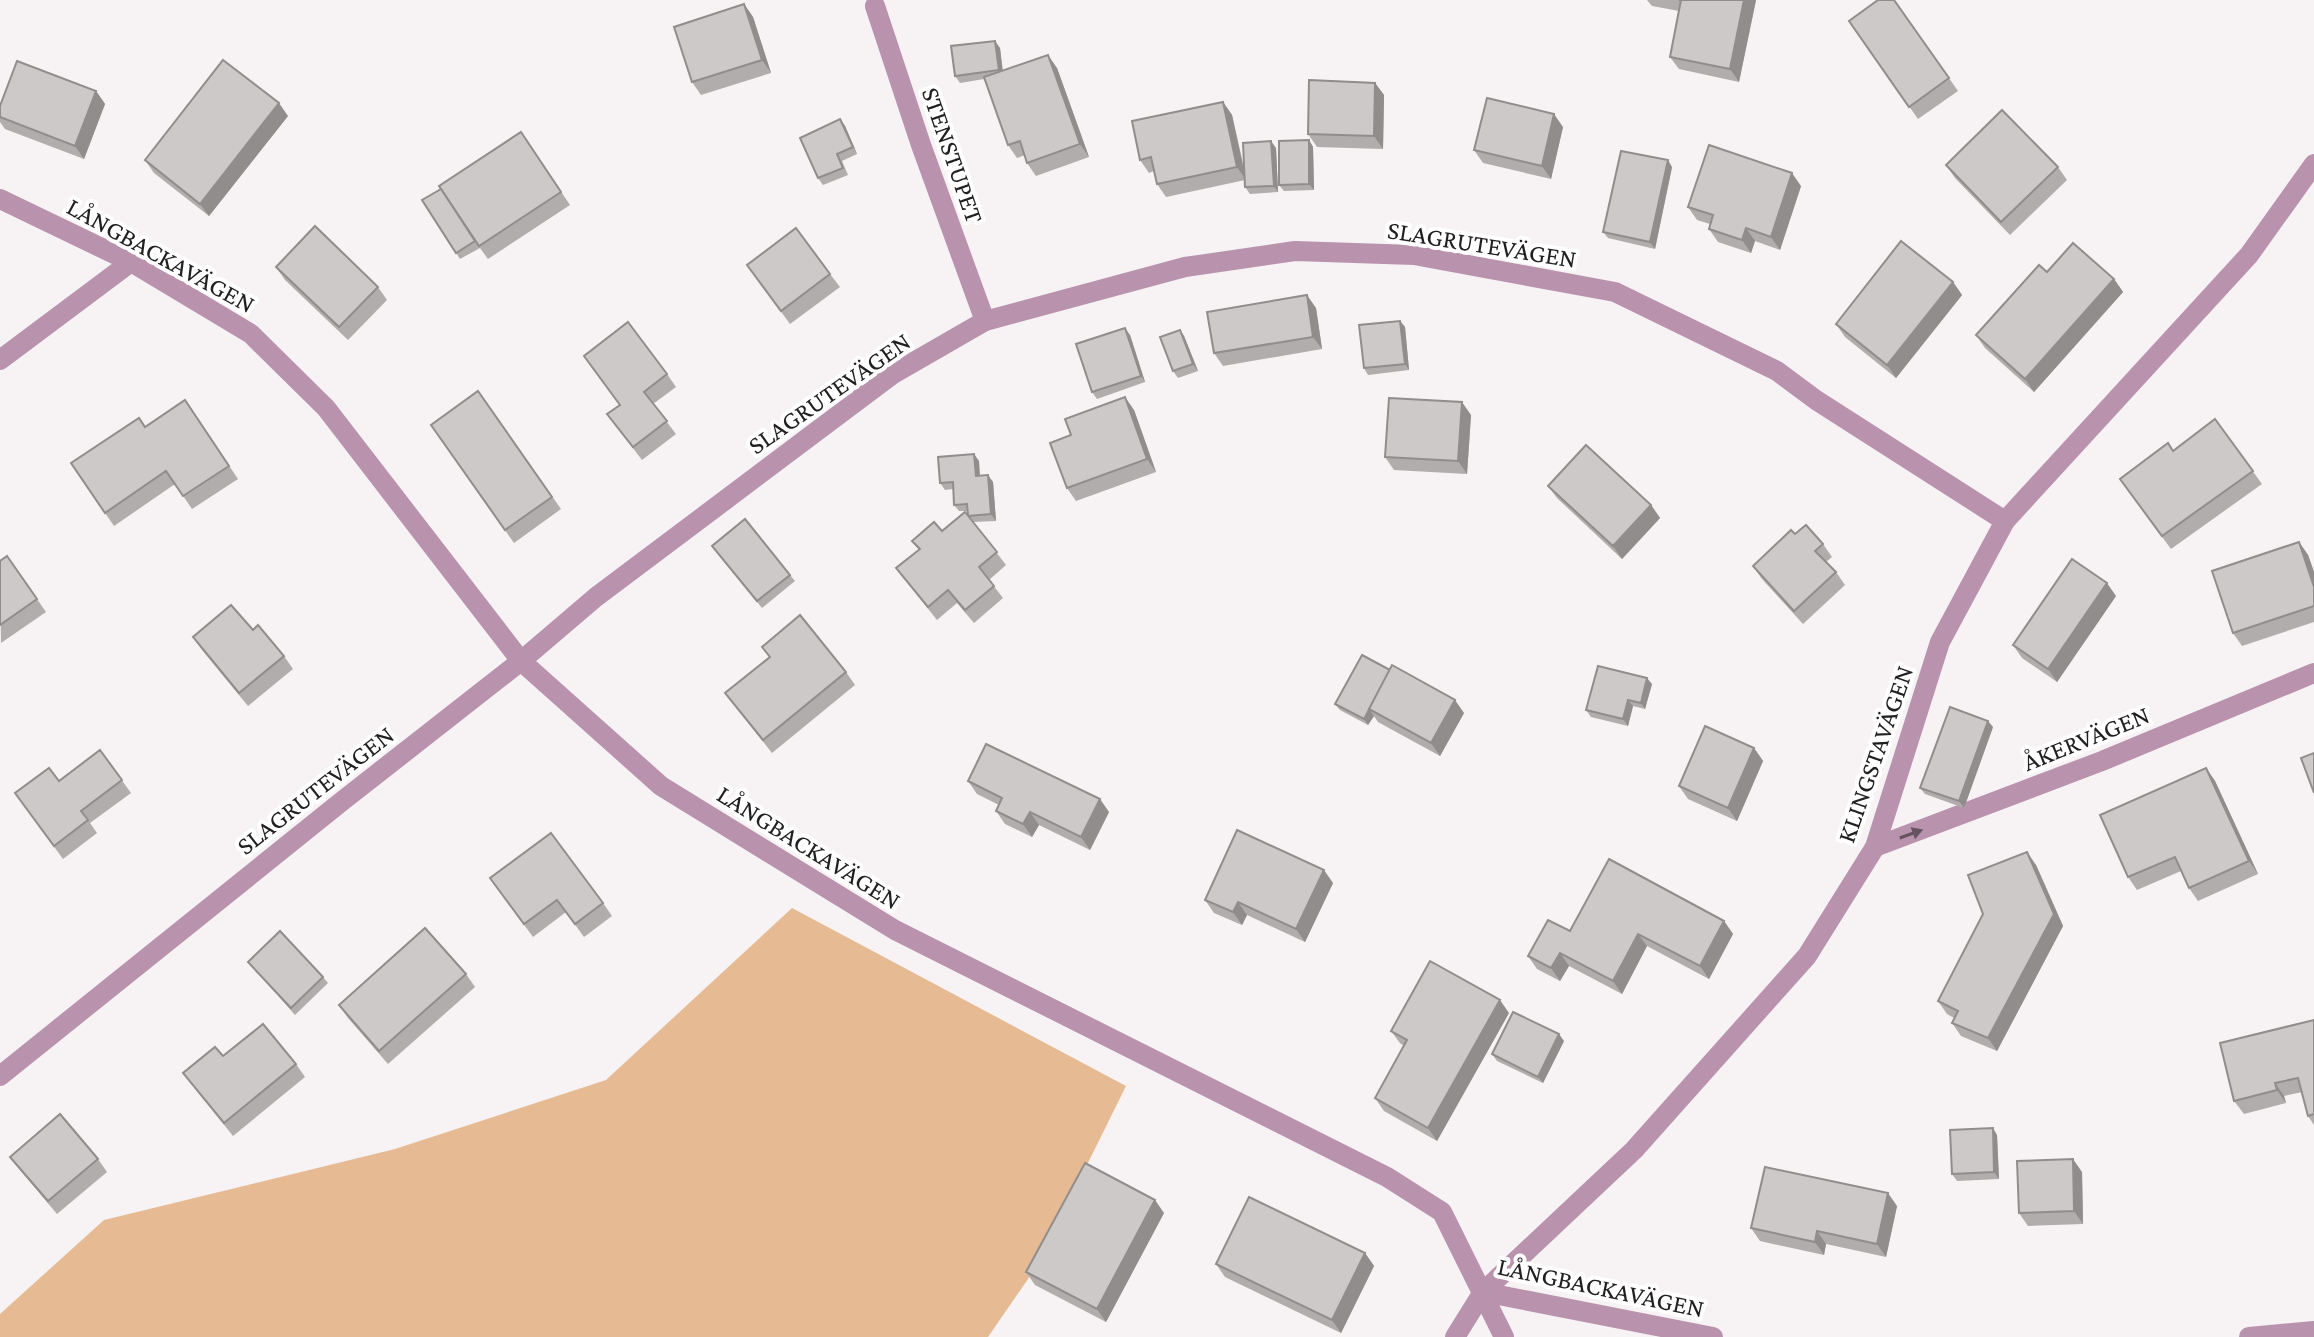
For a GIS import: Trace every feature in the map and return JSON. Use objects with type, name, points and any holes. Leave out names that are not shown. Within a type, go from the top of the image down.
[{"type":"street","name":"STENSTUPET","points":[[875,6],[985,321]]},
{"type":"street","name":"KLINGSTAVÄGEN","points":[[1455,1337],[1483,1292],[1634,1150],[1807,956],[1875,847],[1940,642],[2005,521],[2249,255],[2314,164]]},
{"type":"street","name":"LÅNGBACKAVÄGEN","points":[[0,199],[131,262],[251,334],[326,408],[521,661],[661,786],[895,930],[1387,1177],[1442,1212],[1483,1292],[1713,1337]]},
{"type":"street","name":"SLAGRUTEVÄGEN","points":[[0,1076],[521,661],[596,597],[893,374],[985,321],[1185,267],[1295,251],[1414,255],[1615,292],[1777,371],[1816,400],[2005,521]]},
{"type":"street","points":[[0,360],[131,262]]},
{"type":"street","name":"ÅKERVÄGEN","points":[[1875,847],[2102,761],[2314,673]]},
{"type":"street","points":[[1483,1292],[1504,1337]]},
{"type":"street","points":[[2249,1337],[2314,1331]]},
{"type":"shaded area","points":[[792,908],[1126,1086],[1037,1266],[988,1337],[0,1337],[0,1314],[104,1220],[395,1149],[606,1080]]},
{"type":"building","points":[[1681,0],[1744,0],[1730,69],[1670,57]]},
{"type":"building","points":[[1878,0],[1894,0],[1949,78],[1909,107],[1849,21]]},
{"type":"building","points":[[744,4],[762,60],[692,82],[674,27]]},
{"type":"building","points":[[995,41],[999,70],[955,76],[951,46]]},
{"type":"building","points":[[1048,55],[1080,144],[1027,163],[1020,141],[1008,145],[984,77]]},
{"type":"building","points":[[223,60],[279,103],[200,204],[145,160]]},
{"type":"building","points":[[17,61],[96,91],[75,146],[0,117],[0,106]]},
{"type":"building","points":[[1309,80],[1375,83],[1374,136],[1308,134]]},
{"type":"building","points":[[1487,98],[1554,114],[1542,166],[1474,150]]},
{"type":"building","points":[[1223,102],[1237,167],[1157,184],[1151,157],[1140,160],[1132,121]]},
{"type":"building","points":[[2002,110],[2058,167],[2001,222],[1946,165]]},
{"type":"building","points":[[840,119],[853,147],[837,154],[843,168],[818,178],[800,138]]},
{"type":"building","points":[[521,132],[561,192],[479,246],[439,186]]},
{"type":"building","points":[[1309,140],[1309,184],[1279,185],[1279,141]]},
{"type":"building","points":[[1271,141],[1274,186],[1245,187],[1243,143]]},
{"type":"building","points":[[1709,145],[1792,173],[1771,237],[1746,228],[1742,240],[1709,229],[1713,215],[1688,207]]},
{"type":"building","points":[[1621,151],[1668,160],[1650,242],[1603,232]]},
{"type":"building","points":[[441,189],[475,241],[456,253],[422,200]]},
{"type":"building","points":[[315,226],[378,287],[339,327],[276,267]]},
{"type":"building","points":[[796,228],[830,274],[781,311],[747,265]]},
{"type":"building","points":[[1901,241],[1953,282],[1887,365],[1836,324]]},
{"type":"building","points":[[2073,243],[2114,279],[2025,379],[1976,335],[2039,265],[2047,272]]},
{"type":"building","points":[[1307,295],[1313,337],[1214,353],[1207,312]]},
{"type":"building","points":[[1400,321],[1405,364],[1364,368],[1359,325]]},
{"type":"building","points":[[628,322],[667,374],[644,392],[667,421],[633,447],[607,414],[620,405],[584,356]]},
{"type":"building","points":[[1125,328],[1141,376],[1092,392],[1076,344]]},
{"type":"building","points":[[1180,330],[1193,364],[1173,371],[1160,337]]},
{"type":"building","points":[[478,391],[552,497],[505,530],[431,425]]},
{"type":"building","points":[[1125,397],[1147,459],[1067,488],[1050,443],[1071,435],[1065,419]]},
{"type":"building","points":[[1389,398],[1462,402],[1458,461],[1385,457]]},
{"type":"building","points":[[185,400],[229,466],[183,496],[166,471],[105,513],[71,463],[139,418],[145,427]]},
{"type":"building","points":[[2215,419],[2253,471],[2162,536],[2120,479],[2168,443],[2173,451]]},
{"type":"building","points":[[1586,445],[1651,505],[1613,546],[1548,486]]},
{"type":"building","points":[[974,454],[976,476],[988,475],[991,514],[968,516],[967,504],[954,505],[953,482],[940,483],[938,457]]},
{"type":"building","points":[[965,512],[997,552],[979,567],[994,586],[965,610],[948,590],[928,607],[896,568],[920,549],[912,541],[934,522],[942,531]]},
{"type":"building","points":[[745,519],[790,575],[757,601],[712,546]]},
{"type":"building","points":[[1806,525],[1823,544],[1815,551],[1836,572],[1794,611],[1753,566],[1791,530],[1795,534]]},
{"type":"building","points":[[2299,542],[2314,587],[2314,606],[2233,633],[2212,571]]},
{"type":"building","points":[[7,556],[37,599],[0,625],[0,561]]},
{"type":"building","points":[[2072,559],[2107,583],[2048,669],[2013,645]]},
{"type":"building","points":[[231,605],[253,630],[258,625],[284,656],[239,693],[193,637]]},
{"type":"building","points":[[800,615],[846,672],[763,740],[725,693],[770,657],[762,647]]},
{"type":"building","points":[[1362,655],[1390,670],[1364,719],[1335,704]]},
{"type":"building","points":[[1392,665],[1455,700],[1431,743],[1369,709]]},
{"type":"building","points":[[1598,666],[1647,678],[1641,703],[1628,700],[1623,719],[1586,710]]},
{"type":"building","points":[[1950,707],[1988,721],[1959,801],[1920,788]]},
{"type":"building","points":[[1705,726],[1754,748],[1728,808],[1679,786]]},
{"type":"building","points":[[986,744],[1100,799],[1081,837],[1030,812],[1023,824],[996,811],[1002,798],[968,781]]},
{"type":"building","points":[[100,750],[122,780],[81,811],[88,820],[54,846],[15,793],[49,768],[59,781]]},
{"type":"building","points":[[2314,753],[2314,793],[2301,758]]},
{"type":"building","points":[[2206,768],[2249,861],[2189,888],[2175,857],[2128,877],[2100,815]]},
{"type":"building","points":[[1237,830],[1324,870],[1296,929],[1238,902],[1233,912],[1205,900]]},
{"type":"building","points":[[551,833],[603,903],[575,924],[557,900],[524,924],[490,878]]},
{"type":"building","points":[[2027,852],[2054,914],[1988,1038],[1952,1023],[1958,1011],[1938,1001],[1983,914],[1968,875]]},
{"type":"building","points":[[1609,859],[1724,921],[1700,966],[1638,934],[1613,981],[1560,953],[1551,968],[1528,956],[1548,920],[1570,931]]},
{"type":"building","points":[[425,928],[466,974],[379,1051],[339,1005]]},
{"type":"building","points":[[280,931],[323,977],[291,1008],[248,962]]},
{"type":"building","points":[[1430,961],[1500,1000],[1428,1128],[1375,1098],[1407,1040],[1391,1031]]},
{"type":"building","points":[[1513,1012],[1559,1034],[1538,1077],[1492,1054]]},
{"type":"building","points":[[2314,1020],[2314,1114],[2308,1116],[2298,1078],[2275,1083],[2277,1090],[2234,1101],[2220,1043]]},
{"type":"building","points":[[263,1024],[296,1064],[224,1123],[183,1073],[215,1047],[223,1056]]},
{"type":"building","points":[[60,1114],[98,1159],[48,1201],[10,1157]]},
{"type":"building","points":[[1993,1128],[1994,1172],[1952,1174],[1950,1130]]},
{"type":"building","points":[[2073,1159],[2074,1211],[2019,1213],[2017,1161]]},
{"type":"building","points":[[1085,1163],[1155,1200],[1097,1309],[1026,1272]]},
{"type":"building","points":[[1765,1167],[1888,1193],[1877,1244],[1817,1231],[1815,1242],[1751,1228]]},
{"type":"building","points":[[1249,1197],[1365,1253],[1332,1320],[1216,1264]]}]
